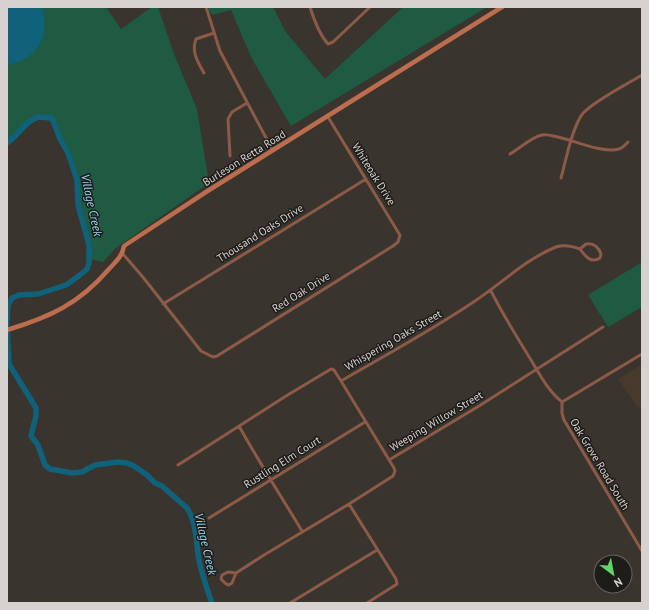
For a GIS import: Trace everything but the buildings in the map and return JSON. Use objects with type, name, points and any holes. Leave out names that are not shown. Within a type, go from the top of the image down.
[{"type":"street","points":[[206,7],[220,51],[273,151]]},
{"type":"street","points":[[310,7],[312,15],[328,44],[333,42],[370,7]]},
{"type":"street","name":"Burleson Retta Road","points":[[7,330],[56,313],[80,298],[98,282],[122,254],[124,246],[502,7]]},
{"type":"street","points":[[204,73],[194,51],[194,45],[196,39],[214,33]]},
{"type":"street","points":[[561,178],[579,119],[586,110],[642,75]]},
{"type":"street","points":[[230,156],[228,119],[232,112],[247,103]]},
{"type":"street","name":"Whiteoak Drive","points":[[328,117],[400,235],[398,242]]},
{"type":"street","points":[[510,154],[542,135],[572,140],[607,150],[618,150],[624,147],[628,142]]},
{"type":"street","name":"Thousand Oaks Drive","points":[[163,304],[366,179]]},
{"type":"street","name":"Red Oak Drive","points":[[163,304],[201,351],[213,357],[217,356],[398,242]]},
{"type":"street","name":"Whispering Oaks Street","points":[[178,465],[331,369],[334,370],[342,381],[452,316],[491,291],[520,267],[556,247],[567,245],[580,249],[587,258],[592,260],[597,260],[601,256],[600,250],[593,244],[586,244],[580,249]]},
{"type":"street","points":[[122,254],[142,276],[163,304]]},
{"type":"street","points":[[491,291],[509,325],[536,369],[555,397],[562,402],[642,354]]},
{"type":"street","name":"Weeping Willow Street","points":[[236,574],[228,572],[222,575],[220,579],[229,585],[232,583],[236,574],[302,531],[349,504],[393,476],[395,471],[389,460],[480,406],[603,327]]},
{"type":"street","points":[[342,381],[389,460]]},
{"type":"street","name":"Oak Grove Road South","points":[[562,402],[562,413],[564,420],[642,551]]},
{"type":"street","name":"Rustling Elm Court","points":[[209,518],[365,422]]},
{"type":"street","points":[[239,426],[256,458],[302,531]]},
{"type":"street","points":[[349,504],[396,579],[397,584],[367,603]]},
{"type":"street","points":[[290,603],[377,550]]},
{"type":"shaded area","points":[[642,364],[642,405],[638,408],[618,379]]},
{"type":"green space","points":[[7,7],[106,7],[121,29],[152,7],[158,7],[174,54],[197,109],[209,183],[116,248],[103,262],[89,259],[89,245],[78,205],[77,180],[68,153],[60,139],[52,118],[39,117],[30,121],[7,143]]},
{"type":"green space","points":[[207,7],[273,7],[285,31],[325,79],[403,7],[487,7],[291,126],[252,59],[231,10],[212,15]]},
{"type":"green space","points":[[642,262],[642,307],[608,327],[588,295]]},
{"type":"water","points":[[7,7],[42,7],[44,28],[43,37],[34,52],[27,58],[7,65]]},
{"type":"waterway","name":"Village Creek","points":[[7,143],[30,121],[39,117],[52,118],[60,139],[68,153],[77,180],[78,205],[89,245],[89,263],[87,269],[66,285],[38,294],[19,295],[12,298],[8,305],[7,324]]},
{"type":"waterway","name":"Village Creek","points":[[7,328],[9,364],[36,408],[36,416],[31,436],[38,445],[45,465],[50,469],[72,473],[82,472],[95,465],[118,462],[127,463],[134,466],[155,483],[162,486],[187,508],[193,520],[200,566],[212,603]]}]
